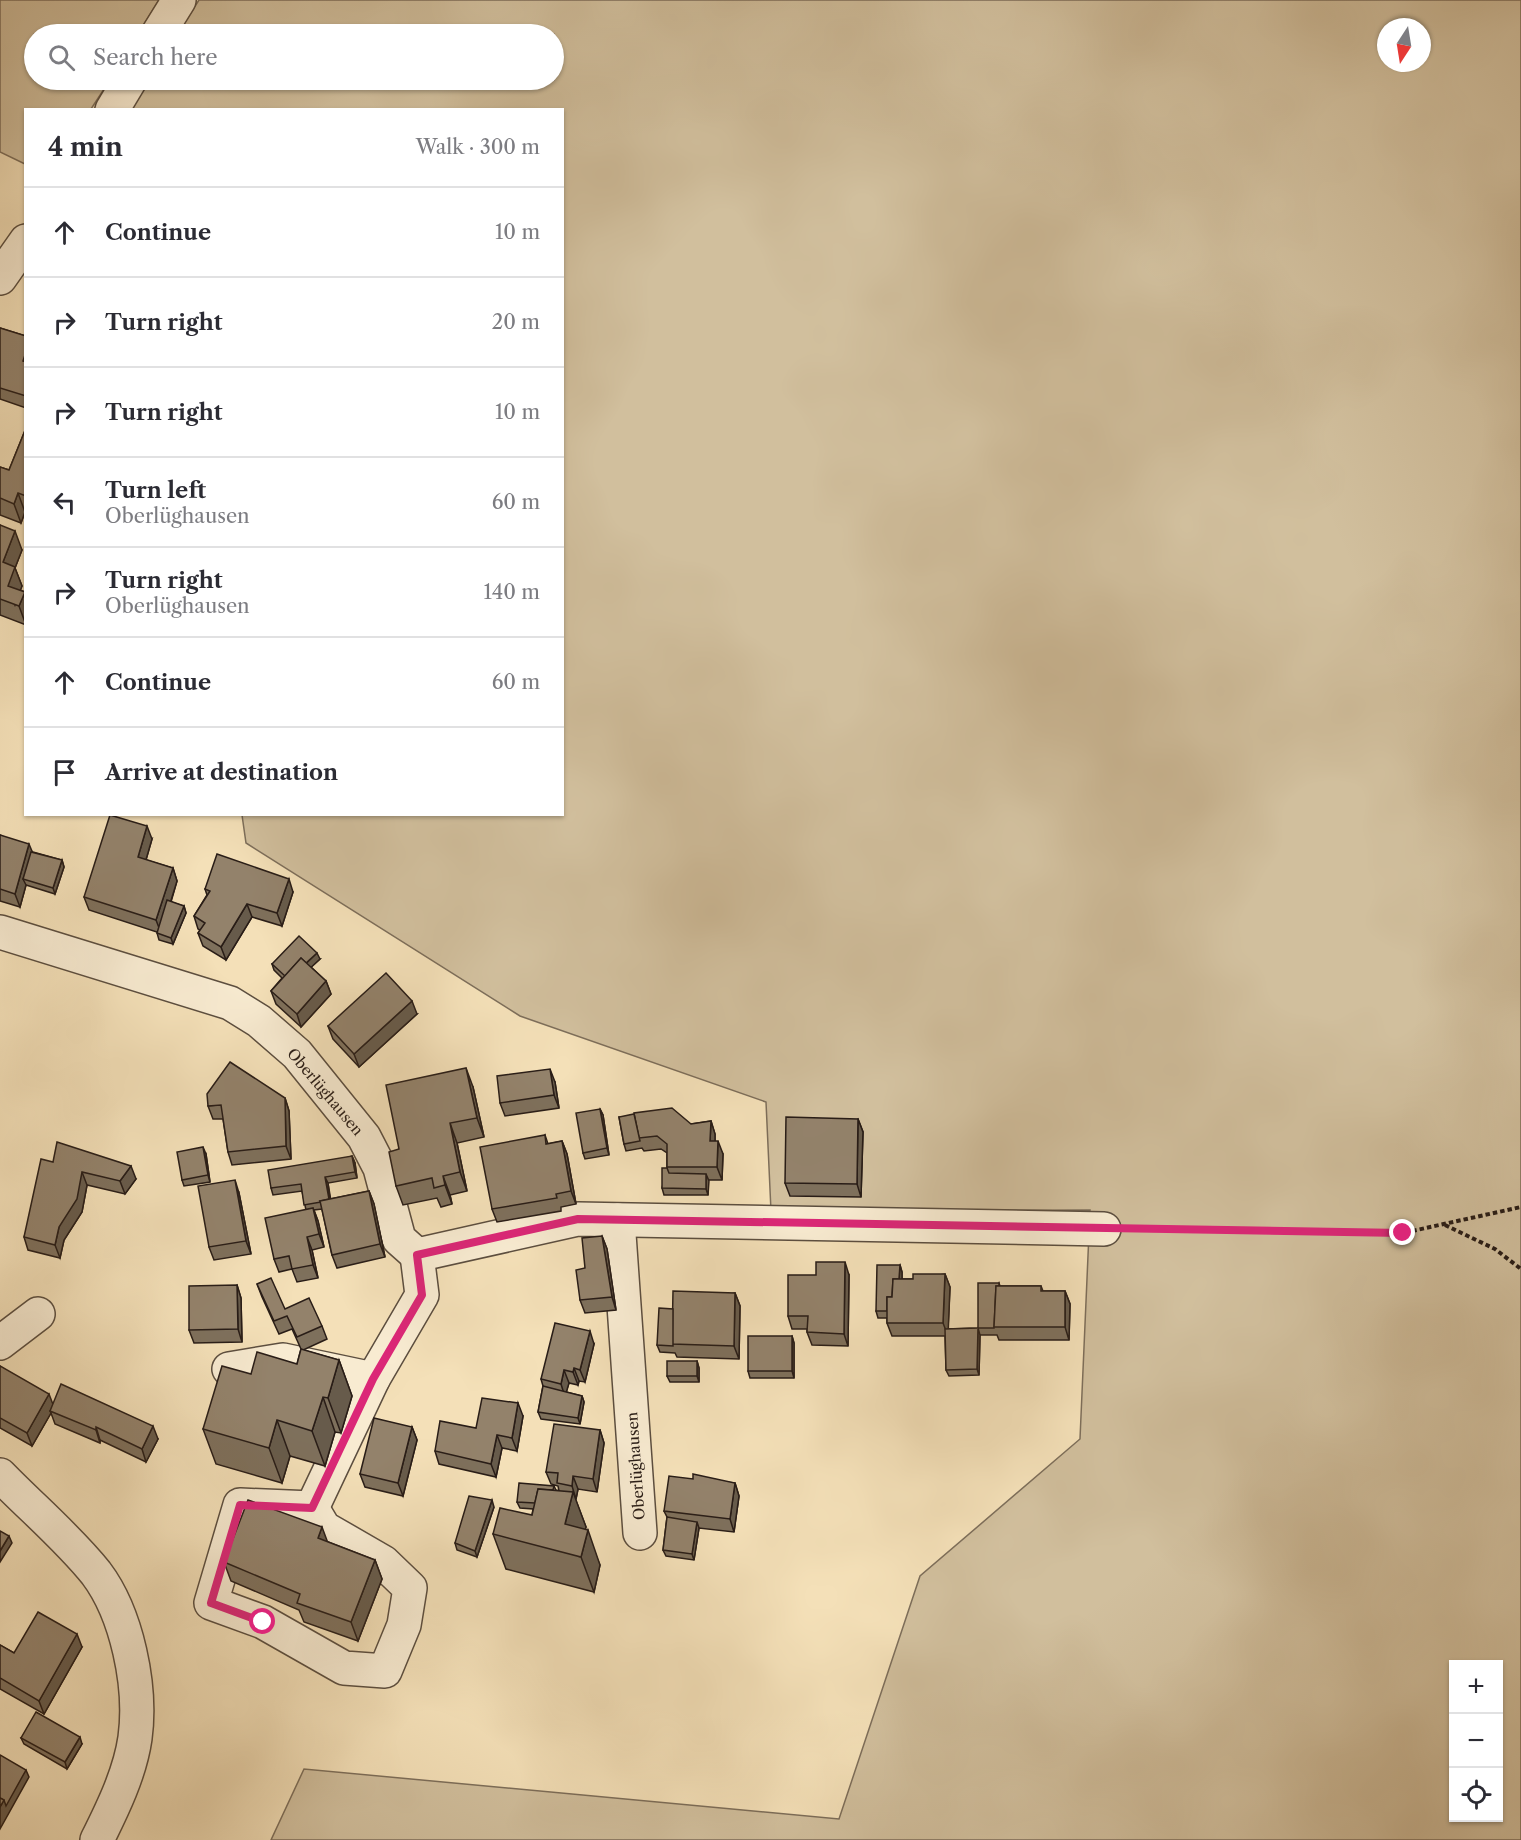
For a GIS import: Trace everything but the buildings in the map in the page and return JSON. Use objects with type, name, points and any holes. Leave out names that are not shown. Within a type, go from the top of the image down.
[{"type":"street","points":[[164,24],[179,0]]},
{"type":"street","points":[[113,108],[124,90]]},
{"type":"street","points":[[0,278],[24,245]]},
{"type":"street","name":"Oberlüghausen","points":[[2,939],[230,1004],[259,1021],[297,1054],[364,1137],[380,1168],[399,1239],[417,1255]]},
{"type":"street","points":[[312,1508],[373,1379],[422,1295],[417,1255],[578,1219],[1104,1228]]},
{"type":"street","name":"Oberlüghausen","points":[[618,1220],[640,1533]]},
{"type":"street","points":[[0,1343],[38,1314]]},
{"type":"street","points":[[229,1369],[283,1360],[373,1379]]},
{"type":"street","points":[[0,1475],[96,1573],[122,1620],[135,1681],[135,1737],[122,1787],[97,1840]]},
{"type":"street","points":[[240,1505],[312,1508],[324,1528],[383,1562],[410,1588],[404,1624],[385,1671],[344,1668],[263,1622],[211,1603],[240,1505]]},
{"type":"path","points":[[1104,1228],[1403,1233],[1521,1207]]},
{"type":"path","points":[[1444,1225],[1495,1249],[1521,1269]]},
{"type":"shaded area","points":[[0,0],[159,0],[144,24],[24,24],[24,90],[103,90],[92,108],[24,108],[24,164],[0,152]]},
{"type":"shaded area","points":[[199,0],[1521,0],[1521,1840],[271,1840],[304,1769],[839,1819],[920,1576],[1080,1439],[1090,1210],[771,1211],[766,1102],[520,1016],[246,843],[242,816],[564,816],[564,108],[131,108],[142,90],[564,90],[564,24],[183,24]]},
{"type":"route","points":[[263,1622],[211,1603],[240,1505],[312,1508],[373,1379],[422,1295],[417,1255],[578,1219],[1403,1233]]}]
